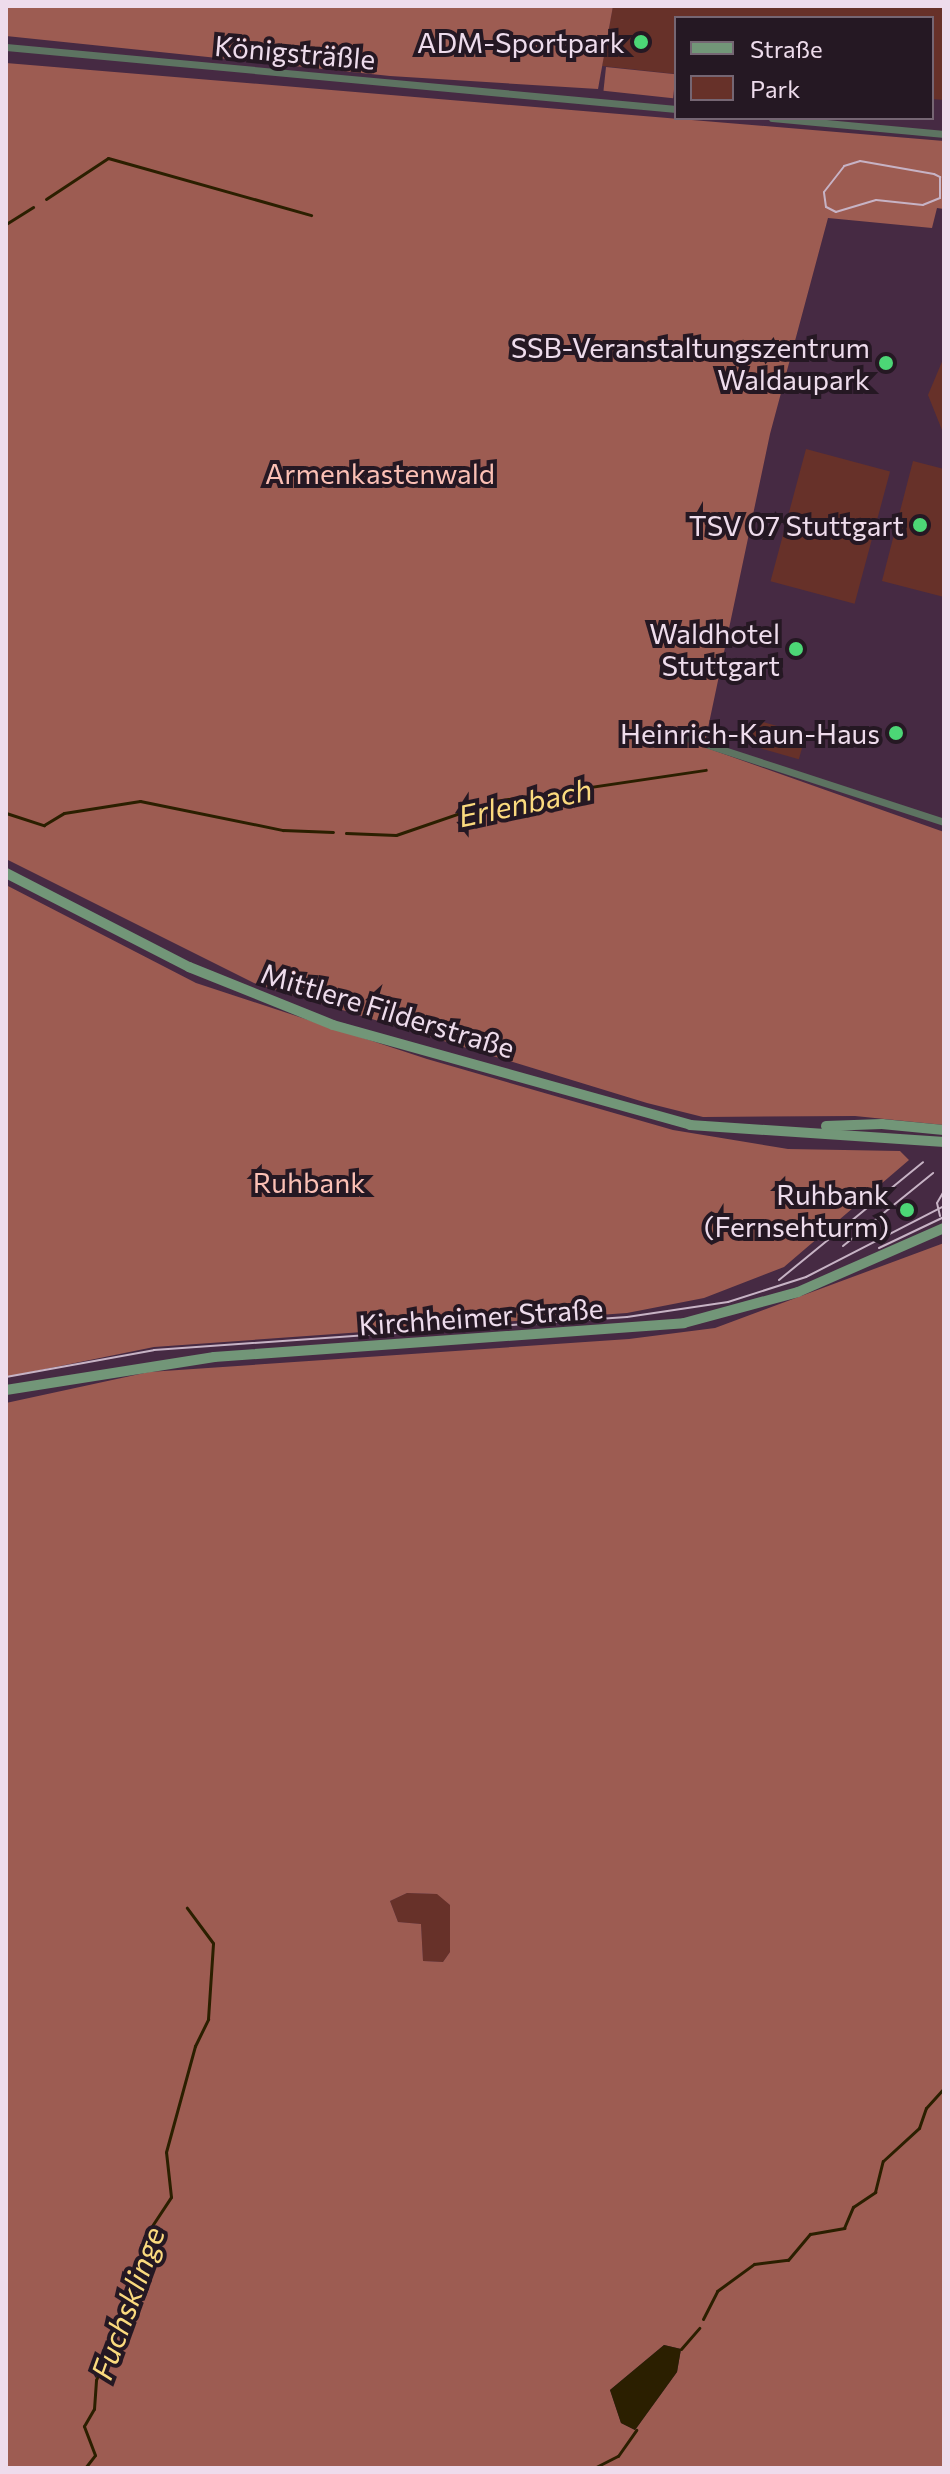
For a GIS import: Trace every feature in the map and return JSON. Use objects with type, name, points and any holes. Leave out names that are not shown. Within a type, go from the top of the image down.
[{"type":"main road","name":"Mittlere Filderstraße","points":[[6,873],[189,967],[333,1025],[690,1125],[944,1142]]},
{"type":"main road","name":"Mittlere Filderstraße","points":[[776,1133],[882,1124],[944,1133]]},
{"type":"main road","points":[[930,1139],[944,1133]]},
{"type":"main road","name":"Kirchheimer Straße","points":[[6,1390],[156,1362],[684,1323],[798,1292],[944,1228]]},
{"type":"street","name":"Königsträßle","points":[[6,47],[674,109]]},
{"type":"street","points":[[794,120],[944,134]]},
{"type":"street","points":[[687,738],[944,822]]},
{"type":"green space","points":[[6,6],[613,6],[598,89],[390,76],[6,36]]},
{"type":"green space","name":"ADM-Sportpark","points":[[613,6],[944,6],[944,100],[934,99],[934,16],[674,16],[674,74],[602,66]]},
{"type":"green space","name":"Armenkastenwald","points":[[6,63],[944,141],[944,209],[937,208],[932,228],[828,218],[770,434],[704,747],[944,832],[944,1125],[855,1116],[703,1117],[647,1103],[254,983],[6,859]]},
{"type":"green space","points":[[606,67],[674,74],[673,98],[603,91]]},
{"type":"green space","points":[[944,357],[944,435],[928,395]]},
{"type":"green space","points":[[806,449],[890,472],[855,604],[771,581]]},
{"type":"green space","name":"TSV 07 Stuttgart","points":[[913,461],[944,469],[944,597],[882,581]]},
{"type":"green space","points":[[756,720],[806,734],[799,759],[749,745]]},
{"type":"green space","name":"Ruhbank","points":[[6,885],[196,983],[427,1059],[673,1130],[788,1149],[900,1151],[909,1160],[784,1267],[704,1298],[627,1313],[154,1347],[6,1377]]},
{"type":"green space","points":[[944,1243],[944,2468],[6,2468],[6,1403],[149,1372],[629,1339],[715,1328]],"holes":[[[407,1893],[437,1894],[450,1905],[450,1952],[443,1962],[423,1961],[421,1924],[398,1922],[390,1901]],[[664,2345],[681,2349],[677,2372],[635,2430],[621,2423],[610,2390]]]},
{"type":"green space","points":[[407,1893],[438,1894],[450,1905],[450,1952],[443,1962],[423,1961],[421,1924],[398,1922],[390,1901]]},
{"type":"shaded area","points":[[664,2345],[681,2349],[677,2372],[635,2430],[621,2423],[610,2390]]},
{"type":"waterway","points":[[46,199],[108,158],[311,215]]},
{"type":"waterway","points":[[6,224],[33,207]]},
{"type":"waterway","name":"Erlenbach","points":[[346,833],[396,835],[495,801],[706,770]]},
{"type":"waterway","name":"Erlenbach","points":[[6,813],[44,825],[64,813],[140,801],[283,830],[333,832]]},
{"type":"waterway","name":"Fuchsklinge","points":[[85,2468],[95,2455],[84,2426],[94,2409],[96,2380],[140,2276],[144,2238],[171,2197],[166,2152],[195,2046],[208,2019],[213,1943],[187,1908]]},
{"type":"waterway","points":[[703,2319],[717,2291],[754,2264],[788,2260],[810,2234],[844,2228],[853,2207],[875,2192],[883,2161],[919,2128],[926,2108],[944,2088]]},
{"type":"waterway","points":[[681,2349],[699,2328]]},
{"type":"waterway","points":[[594,2468],[618,2456],[636,2430]]},
{"type":"tram line","points":[[860,161],[934,174],[940,177],[940,198],[923,205],[876,200],[836,212],[826,207],[824,192],[844,166],[860,161]]},
{"type":"tram line","points":[[779,1280],[923,1162]]},
{"type":"tram line","points":[[843,1246],[933,1173]]},
{"type":"tram line","points":[[940,1216],[937,1203],[944,1191]]},
{"type":"tram line","points":[[6,1377],[154,1350],[627,1317],[728,1302],[806,1277],[944,1206]]},
{"type":"tram line","points":[[879,1248],[944,1217]]},
{"type":"place","name":"ADM-Sportpark","points":[[641,42]]},
{"type":"place","name":"SSB-Veranstaltungszentrum Waldaupark","points":[[886,363]]},
{"type":"place","name":"TSV 07 Stuttgart","points":[[920,525]]},
{"type":"place","name":"Waldhotel Stuttgart","points":[[796,649]]},
{"type":"place","name":"Heinrich-Kaun-Haus","points":[[896,733]]},
{"type":"place","name":"Ruhbank (Fernsehturm)","points":[[907,1210]]}]
